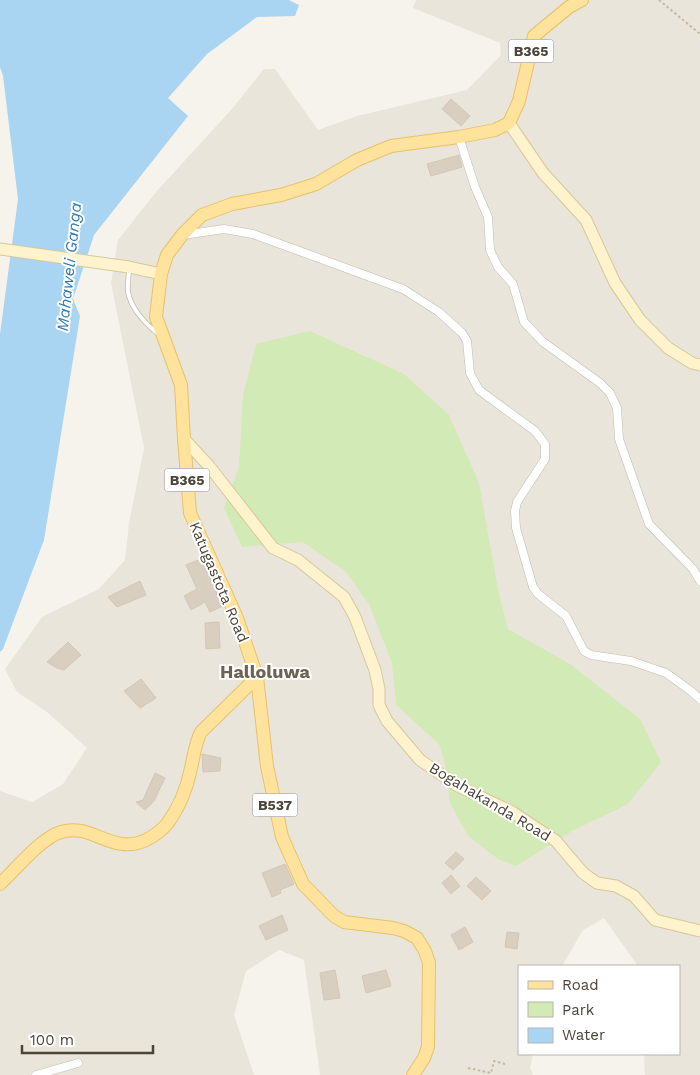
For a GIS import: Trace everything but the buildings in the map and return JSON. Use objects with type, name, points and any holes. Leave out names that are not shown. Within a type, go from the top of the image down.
[{"type":"main road","name":"B365","points":[[509,123],[519,101],[534,36],[582,0]]},
{"type":"main road","name":"Katugastota Road","points":[[257,677],[237,618],[190,513],[181,385],[156,317],[161,274],[167,255],[182,235],[202,215],[232,204],[281,195],[316,184],[358,160],[391,146],[496,130],[509,123]]},
{"type":"main road","points":[[0,884],[49,837],[61,832],[70,830],[82,831],[112,843],[126,846],[139,843],[154,836],[166,825],[183,796],[197,740],[201,732],[257,677]]},
{"type":"main road","name":"B537","points":[[257,677],[267,766],[282,837],[304,884],[334,916],[344,922],[404,931],[417,938],[425,950],[429,963],[428,1048],[413,1075]]},
{"type":"street","points":[[509,123],[543,173],[586,220],[615,283],[640,320],[668,348],[692,364],[700,365]]},
{"type":"street","points":[[459,137],[475,186],[488,217],[490,250],[498,266],[513,284],[524,322],[543,342],[600,383],[610,393],[616,408],[619,438],[649,524],[693,569],[700,581]]},
{"type":"street","points":[[182,235],[224,229],[253,234],[403,289],[439,312],[462,333],[467,341],[470,373],[479,390],[535,431],[545,444],[545,459],[514,511],[516,528],[533,587],[538,594],[566,616],[584,651],[591,656],[631,661],[666,673],[691,690],[700,699]]},
{"type":"street","points":[[0,250],[125,266],[161,274]]},
{"type":"street","name":"Bogahakanda Road","points":[[184,439],[209,466],[273,548],[298,560],[344,597],[355,617],[375,670],[380,689],[380,705],[386,721],[420,760],[458,786],[512,812],[556,841],[583,873],[597,883],[616,886],[634,896],[655,920],[700,931]]},
{"type":"street","points":[[36,1075],[78,1063]]},
{"type":"lane","points":[[125,266],[128,292],[134,308],[146,323],[163,338]]},
{"type":"path","points":[[659,0],[700,34]]},
{"type":"path","points":[[468,1068],[491,1073],[494,1061],[505,1064]]},
{"type":"shaded area","points":[[416,0],[700,0],[700,1075],[645,1075],[644,1055],[680,1055],[680,965],[637,965],[604,918],[583,930],[563,965],[518,965],[518,1055],[533,1055],[530,1068],[533,1075],[320,1075],[304,960],[279,950],[246,971],[234,1015],[254,1075],[0,1075],[0,791],[32,802],[63,784],[87,748],[47,712],[17,692],[5,669],[42,617],[99,589],[125,560],[129,523],[144,448],[111,283],[118,240],[156,192],[231,110],[264,69],[275,69],[318,130],[357,116],[467,90],[501,55],[500,43],[413,8]]},
{"type":"green space","points":[[310,331],[404,374],[449,415],[479,483],[498,590],[508,629],[570,664],[640,719],[661,762],[628,804],[572,831],[516,866],[498,859],[468,836],[450,803],[445,763],[439,744],[396,705],[392,663],[369,604],[346,572],[303,542],[242,547],[224,508],[239,467],[243,395],[256,344]]},
{"type":"water","name":"Mahaweli Ganga","points":[[0,0],[289,0],[299,5],[295,16],[257,17],[207,54],[168,98],[188,116],[94,235],[73,299],[80,316],[44,540],[3,649],[0,652],[0,334],[18,199],[3,76],[0,67]]},
{"type":"district","name":"Halloluwa","points":[[265,671]]}]
